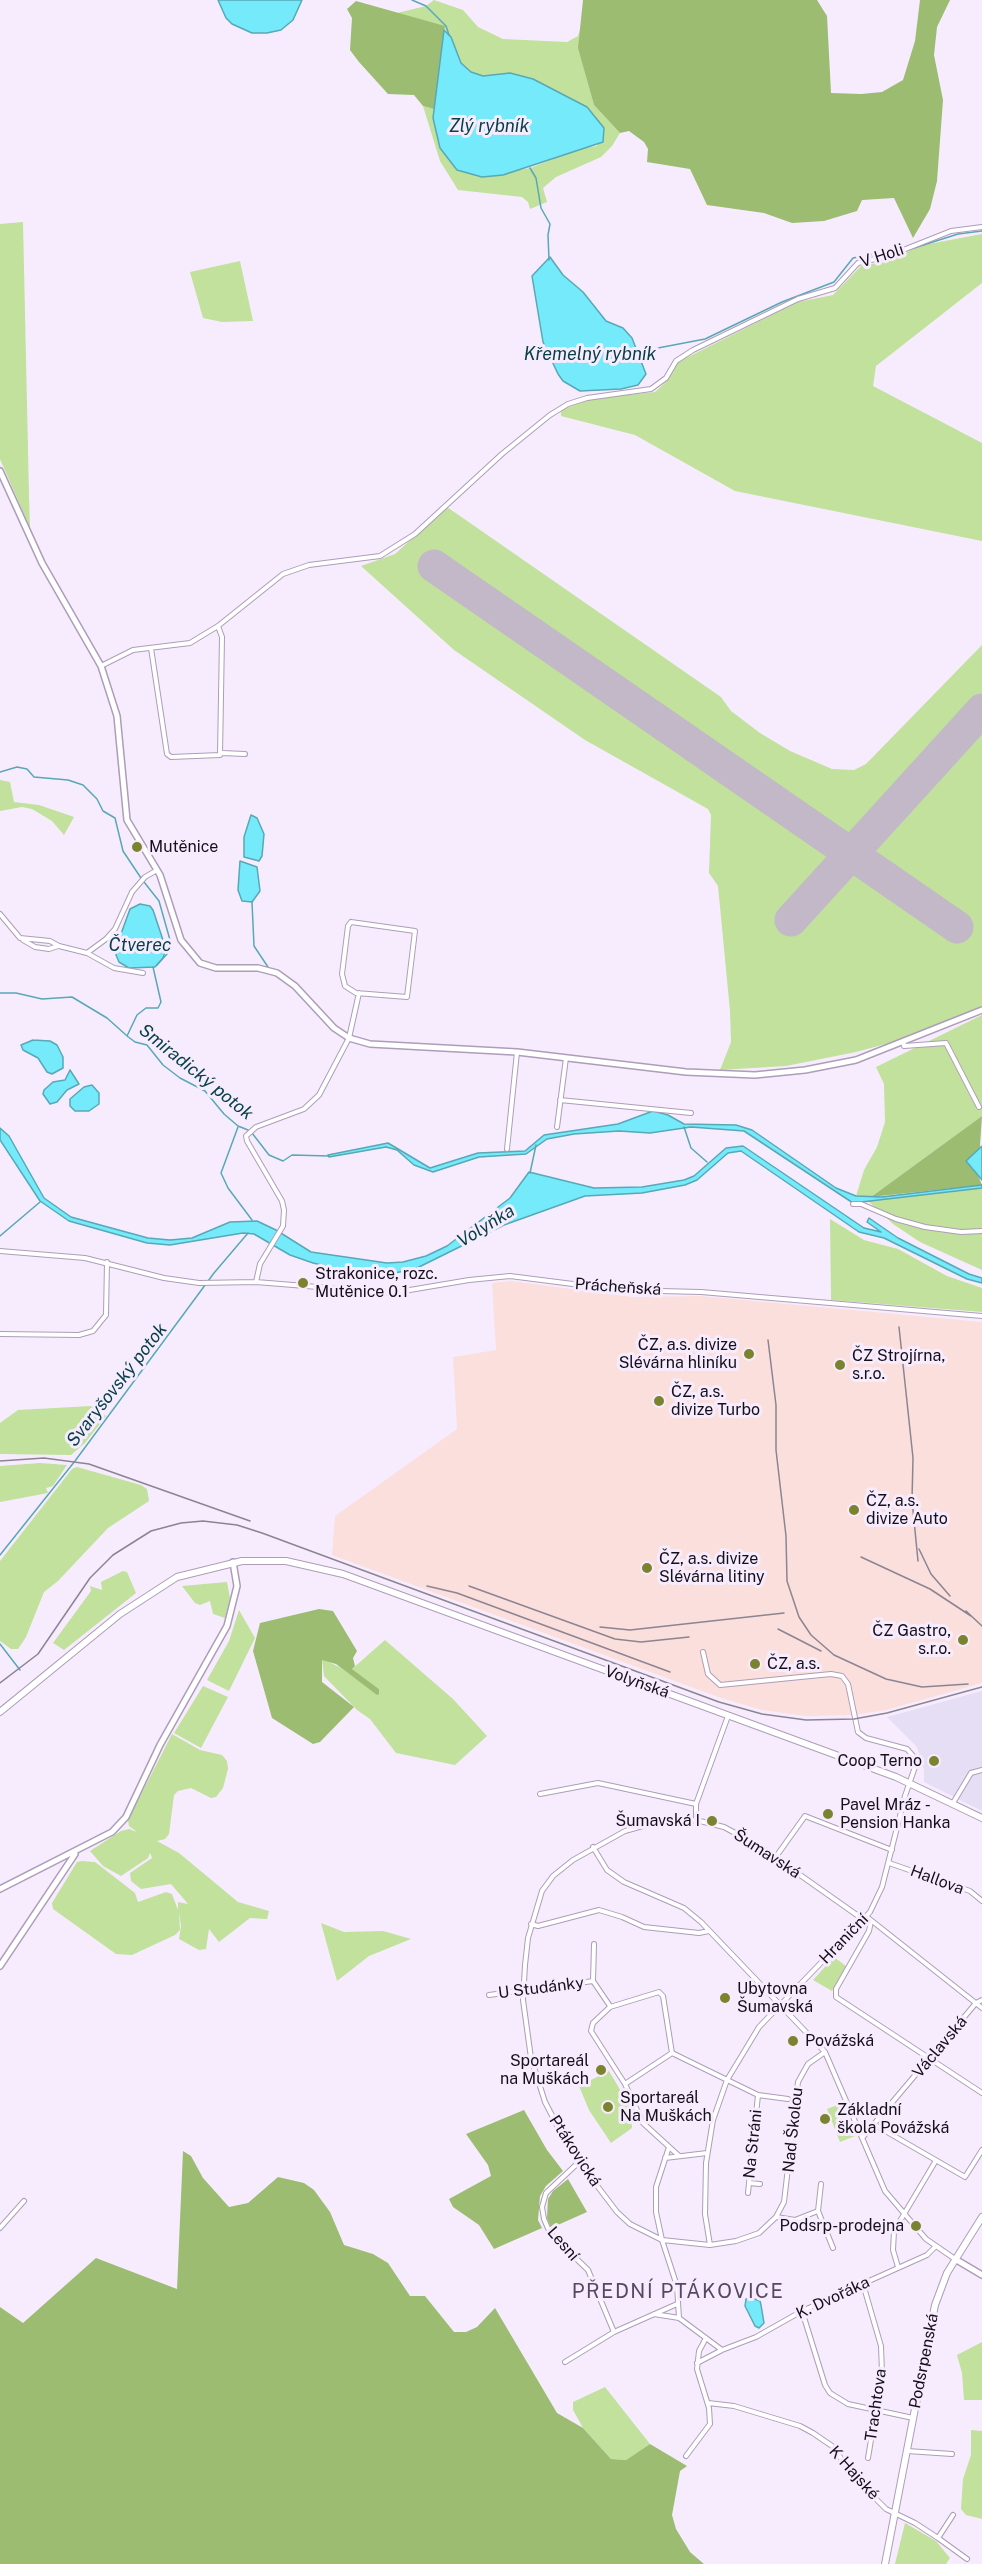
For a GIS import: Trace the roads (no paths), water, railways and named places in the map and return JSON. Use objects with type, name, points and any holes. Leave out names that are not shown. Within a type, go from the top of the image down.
[{"type":"main road","name":"Volyňská","points":[[0,1712],[141,1598],[177,1577],[233,1562],[286,1561],[343,1574],[911,1783],[982,1818]]},
{"type":"main road","name":"Podsrpenská","points":[[885,2564],[935,2305],[956,2259],[982,2217]]},
{"type":"street","name":"V Holi","points":[[218,626],[283,574],[309,565],[380,556],[415,534],[486,469],[561,408],[587,398],[651,389],[666,378],[676,361],[693,350],[798,299],[835,288],[858,262],[888,256],[951,231],[982,226]]},
{"type":"street","points":[[0,471],[42,563],[101,666],[117,716],[127,820],[157,870],[181,940],[200,963],[216,968],[258,968],[280,974],[295,986],[334,1028],[349,1038],[370,1044],[517,1052],[686,1072],[755,1075],[805,1070],[856,1060],[982,1010]]},
{"type":"street","points":[[101,666],[122,653],[190,643],[218,626],[222,637],[222,753]]},
{"type":"street","points":[[151,648],[167,754],[171,757],[222,753],[245,754]]},
{"type":"street","points":[[87,953],[115,929],[132,891],[140,881],[157,870]]},
{"type":"street","points":[[0,914],[20,938],[50,941],[58,946],[87,953],[114,968],[143,973]]},
{"type":"street","points":[[354,922],[414,930],[416,935],[407,997],[359,993],[347,988],[342,977],[348,924],[354,922]]},
{"type":"street","points":[[256,1282],[258,1267],[282,1228],[284,1217],[282,1201],[247,1142],[246,1136],[256,1126],[295,1113],[319,1095],[349,1038],[359,993]]},
{"type":"street","points":[[903,1042],[904,1046],[946,1043],[979,1107]]},
{"type":"street","points":[[507,1149],[517,1052]]},
{"type":"street","points":[[557,1127],[566,1058]]},
{"type":"street","points":[[560,1100],[691,1113]]},
{"type":"street","points":[[853,1204],[861,1204],[896,1220],[922,1226],[961,1232],[982,1231]]},
{"type":"street","name":"Prácheňská","points":[[0,1253],[63,1255],[203,1283],[256,1282],[392,1293],[453,1282],[510,1276],[621,1290],[701,1292],[982,1316]]},
{"type":"street","points":[[0,1334],[79,1335],[93,1331],[101,1324],[106,1311],[107,1262]]},
{"type":"street","points":[[0,1889],[112,1832],[126,1817],[160,1745],[227,1626],[237,1586],[233,1562]]},
{"type":"street","name":"Hraniční","points":[[703,1652],[708,1674],[720,1685],[831,1674],[842,1676],[848,1684],[856,1730],[866,1738],[901,1746],[911,1752],[916,1764],[911,1783],[904,1796],[882,1887],[865,1918],[759,2027],[727,2080],[717,2109],[707,2153],[704,2195],[710,2245]]},
{"type":"street","points":[[696,1820],[696,1804],[728,1716]]},
{"type":"street","points":[[953,1803],[971,1773],[982,1770]]},
{"type":"street","points":[[540,1794],[598,1783],[696,1804]]},
{"type":"street","points":[[776,1858],[804,1816],[892,1850]]},
{"type":"street","name":"Šumavská","points":[[593,1847],[625,1831],[660,1821],[696,1820],[734,1831],[871,1921],[982,2008]]},
{"type":"street","points":[[593,1847],[607,1870],[624,1882],[684,1908],[710,1931],[825,2052],[885,2191],[903,2215],[935,2247],[982,2276]]},
{"type":"street","name":"Ptákovická","points":[[593,1847],[553,1876],[542,1891],[531,1924],[523,1990],[526,2032],[536,2076],[555,2123],[579,2162],[617,2212],[630,2224],[662,2240]]},
{"type":"street","points":[[0,1966],[76,1852]]},
{"type":"street","name":"Hallova","points":[[889,1863],[970,1891],[982,1901]]},
{"type":"street","points":[[531,1924],[538,1926],[598,1910],[622,1917],[644,1928],[699,1933],[710,1931]]},
{"type":"street","name":"Hraniční","points":[[871,1921],[870,1931],[835,1995],[929,2059]]},
{"type":"street","name":"U Studánky","points":[[594,1944],[592,1981],[610,2007]]},
{"type":"street","name":"U Studánky","points":[[489,1995],[592,1981]]},
{"type":"street","points":[[625,2084],[672,2054],[661,1994],[656,1992],[610,2007],[593,2023],[591,2031],[625,2084],[644,2124],[678,2155]]},
{"type":"street","name":"Václavská","points":[[862,2137],[875,2125],[976,2003],[982,2000]]},
{"type":"street","name":"Nad Školou","points":[[662,2240],[710,2245],[748,2239],[759,2233],[776,2217],[784,2202],[787,2184],[798,2082],[808,2064],[825,2052]]},
{"type":"street","name":"Na Stráni","points":[[672,2054],[758,2095],[788,2099]]},
{"type":"street","points":[[929,2059],[982,2093]]},
{"type":"street","name":"Na Stráni","points":[[748,2193],[758,2095]]},
{"type":"street","points":[[875,2125],[935,2162],[965,2177],[982,2150]]},
{"type":"street","points":[[669,2147],[657,2187],[656,2212],[662,2240],[677,2286],[676,2304],[679,2318]]},
{"type":"street","points":[[665,2158],[707,2153]]},
{"type":"street","name":"Lesní","points":[[579,2162],[546,2193],[542,2207],[544,2219],[550,2233],[588,2270],[614,2332]]},
{"type":"street","points":[[898,2267],[893,2250],[894,2231],[935,2162]]},
{"type":"street","points":[[749,2183],[760,2184]]},
{"type":"street","points":[[821,2184],[818,2211],[833,2248]]},
{"type":"street","points":[[0,2228],[24,2201]]},
{"type":"street","points":[[776,2217],[795,2220],[818,2211]]},
{"type":"street","name":"K. Dvořáka","points":[[722,2349],[730,2348],[802,2311],[927,2255],[935,2247]]},
{"type":"street","name":"Trachtova","points":[[863,2283],[881,2346],[882,2384],[868,2458]]},
{"type":"street","points":[[565,2362],[614,2332],[676,2304]]},
{"type":"street","points":[[802,2311],[825,2385],[830,2393],[848,2404],[914,2418]]},
{"type":"street","points":[[652,2314],[679,2318],[722,2349],[697,2363]]},
{"type":"street","points":[[686,2456],[708,2428],[710,2419],[708,2403],[698,2376],[697,2363],[699,2351],[706,2337]]},
{"type":"street","name":"K Hajské","points":[[708,2403],[734,2406],[800,2426],[813,2433],[832,2446],[856,2479],[886,2510],[915,2523],[967,2559]]},
{"type":"street","points":[[907,2451],[952,2454]]},
{"type":"street","points":[[938,2538],[953,2515]]},
{"type":"water","points":[[218,0],[302,0],[293,20],[281,30],[252,33],[232,24],[226,18]]},
{"type":"water","name":"Zlý rybník","points":[[444,30],[451,37],[461,63],[471,72],[483,76],[510,73],[533,79],[587,107],[604,128],[603,142],[503,175],[482,177],[457,170],[440,148],[433,118]]},
{"type":"water","name":"Křemelný rybník","points":[[550,257],[563,275],[583,292],[606,321],[623,328],[632,338],[646,374],[638,385],[621,389],[580,391],[563,381],[558,374],[543,342],[532,276]]},
{"type":"water","points":[[251,815],[257,818],[264,834],[262,856],[259,861],[244,857],[244,837]]},
{"type":"water","points":[[240,861],[257,867],[260,891],[252,902],[242,901],[238,890]]},
{"type":"water","name":"Čtverec","points":[[140,904],[150,906],[153,910],[166,949],[163,958],[155,967],[129,968],[119,962],[116,955],[117,945],[130,909]]},
{"type":"water","points":[[33,1040],[50,1041],[57,1045],[63,1057],[63,1068],[52,1074],[47,1072],[38,1058],[23,1050],[21,1045]]},
{"type":"water","points":[[70,1070],[79,1084],[67,1090],[57,1102],[50,1104],[43,1094],[44,1090],[53,1082],[65,1080]]},
{"type":"water","points":[[92,1085],[99,1093],[99,1104],[89,1111],[75,1111],[70,1106],[70,1099],[84,1087]]},
{"type":"water","points":[[653,1111],[668,1115],[684,1124],[736,1125],[752,1130],[836,1188],[856,1196],[882,1197],[982,1185],[982,1188],[853,1203],[744,1131],[691,1127],[650,1133],[619,1131],[574,1134],[547,1139],[526,1154],[479,1157],[433,1172],[414,1165],[397,1150],[386,1147],[329,1157],[328,1155],[388,1143],[430,1168],[478,1153],[525,1151],[544,1135],[618,1124]]},
{"type":"water","name":"Volyňka","points":[[0,1128],[9,1136],[44,1198],[71,1217],[148,1238],[170,1240],[192,1238],[230,1222],[257,1221],[311,1252],[387,1263],[403,1262],[426,1256],[447,1246],[510,1198],[529,1172],[594,1188],[642,1187],[684,1180],[694,1176],[726,1148],[743,1146],[864,1228],[881,1232],[867,1222],[869,1218],[898,1238],[969,1274],[982,1278],[982,1283],[967,1279],[884,1238],[859,1232],[741,1151],[728,1153],[697,1180],[685,1185],[642,1193],[585,1196],[504,1225],[415,1269],[384,1275],[350,1272],[313,1263],[290,1255],[254,1234],[243,1233],[170,1245],[147,1243],[69,1221],[40,1201],[0,1140]]},
{"type":"water","points":[[982,1146],[982,1180],[966,1161]]},
{"type":"water","points":[[752,2298],[760,2301],[761,2305],[764,2323],[759,2328],[755,2326],[745,2306],[746,2299]]},
{"type":"waterway","points":[[412,0],[426,6],[446,26],[449,35]]},
{"type":"waterway","points":[[530,168],[536,178],[541,208],[550,224],[549,260]]},
{"type":"waterway","points":[[914,248],[958,234],[982,231]]},
{"type":"waterway","points":[[637,352],[705,339],[782,302],[834,282],[853,258],[900,249]]},
{"type":"waterway","name":"Smiradický potok","points":[[0,772],[17,767],[27,769],[34,777],[68,780],[83,785],[97,799],[103,811],[115,818],[123,851],[141,878]]},
{"type":"waterway","name":"Smiradický potok","points":[[144,882],[159,901],[170,940],[167,954],[157,965]]},
{"type":"waterway","points":[[252,902],[254,946],[268,967]]},
{"type":"waterway","name":"Smiradický potok","points":[[153,967],[161,1002],[158,1008],[146,1008],[137,1015],[127,1036],[135,1042],[147,1045],[163,1065],[180,1078],[205,1091],[224,1114],[238,1126],[248,1130]]},
{"type":"waterway","points":[[0,993],[16,993],[42,999],[72,997],[107,1018],[126,1035]]},
{"type":"waterway","points":[[238,1127],[221,1173],[228,1188],[252,1220]]},
{"type":"waterway","points":[[684,1127],[691,1148],[707,1162]]},
{"type":"waterway","name":"Smiradický potok","points":[[252,1133],[269,1155],[283,1161],[292,1155],[329,1156]]},
{"type":"waterway","points":[[530,1173],[536,1145]]},
{"type":"waterway","points":[[0,1236],[40,1202]]},
{"type":"waterway","name":"Svaryšovský potok","points":[[0,1555],[75,1461],[214,1273],[248,1233]]},
{"type":"waterway","points":[[0,1644],[20,1670]]},
{"type":"railway","points":[[899,1327],[913,1458],[912,1500],[918,1561]]},
{"type":"railway","points":[[768,1340],[776,1405],[776,1450],[786,1536],[787,1581],[799,1617],[811,1635],[834,1655],[886,1679],[922,1687],[968,1684]]},
{"type":"railway","points":[[0,1461],[44,1458],[89,1464],[250,1521]]},
{"type":"railway","points":[[0,1683],[38,1654],[90,1578],[113,1555],[151,1531],[181,1523],[203,1521],[237,1525],[262,1533],[719,1702],[762,1714],[806,1720],[854,1719],[887,1713],[982,1687]]},
{"type":"railway","points":[[919,1549],[931,1574],[950,1596]]},
{"type":"railway","points":[[861,1557],[930,1589],[971,1616]]},
{"type":"railway","points":[[427,1586],[457,1593],[670,1672]]},
{"type":"railway","points":[[469,1586],[615,1639],[641,1642],[689,1637]]},
{"type":"railway","points":[[966,1611],[982,1626]]},
{"type":"railway","points":[[600,1627],[630,1630],[784,1613]]},
{"type":"railway","points":[[778,1629],[821,1651]]},
{"type":"place","name":"Mutěnice","points":[[137,847]]},
{"type":"place","name":"Strakonice, rozc. Mutěnice 0.1","points":[[303,1283]]},
{"type":"place","name":"ČZ, a.s. divize Slévárna hliníku","points":[[749,1354]]},
{"type":"place","name":"ČZ Strojírna, s.r.o.","points":[[840,1365]]},
{"type":"place","name":"ČZ, a.s. divize Turbo","points":[[659,1401]]},
{"type":"place","name":"ČZ, a.s. divize Auto","points":[[854,1510]]},
{"type":"place","name":"ČZ, a.s. divize Slévárna litiny","points":[[647,1568]]},
{"type":"place","name":"ČZ Gastro, s.r.o.","points":[[963,1640]]},
{"type":"place","name":"ČZ, a.s.","points":[[755,1664]]},
{"type":"place","name":"Coop Terno","points":[[934,1761]]},
{"type":"place","name":"Pavel Mráz - Pension Hanka","points":[[828,1814]]},
{"type":"place","name":"Šumavská I","points":[[712,1821]]},
{"type":"place","name":"Ubytovna Šumavská","points":[[725,1998]]},
{"type":"place","name":"Povážská","points":[[793,2041]]},
{"type":"place","name":"Sportareál na Muškách","points":[[601,2070]]},
{"type":"place","name":"Sportareál Na Muškách","points":[[608,2107]]},
{"type":"place","name":"Základní škola Povážská","points":[[825,2119]]},
{"type":"place","name":"Podsrp-prodejna","points":[[916,2226]]},
{"type":"district","name":"PŘEDNÍ PTÁKOVICE","points":[[678,2292]]}]
